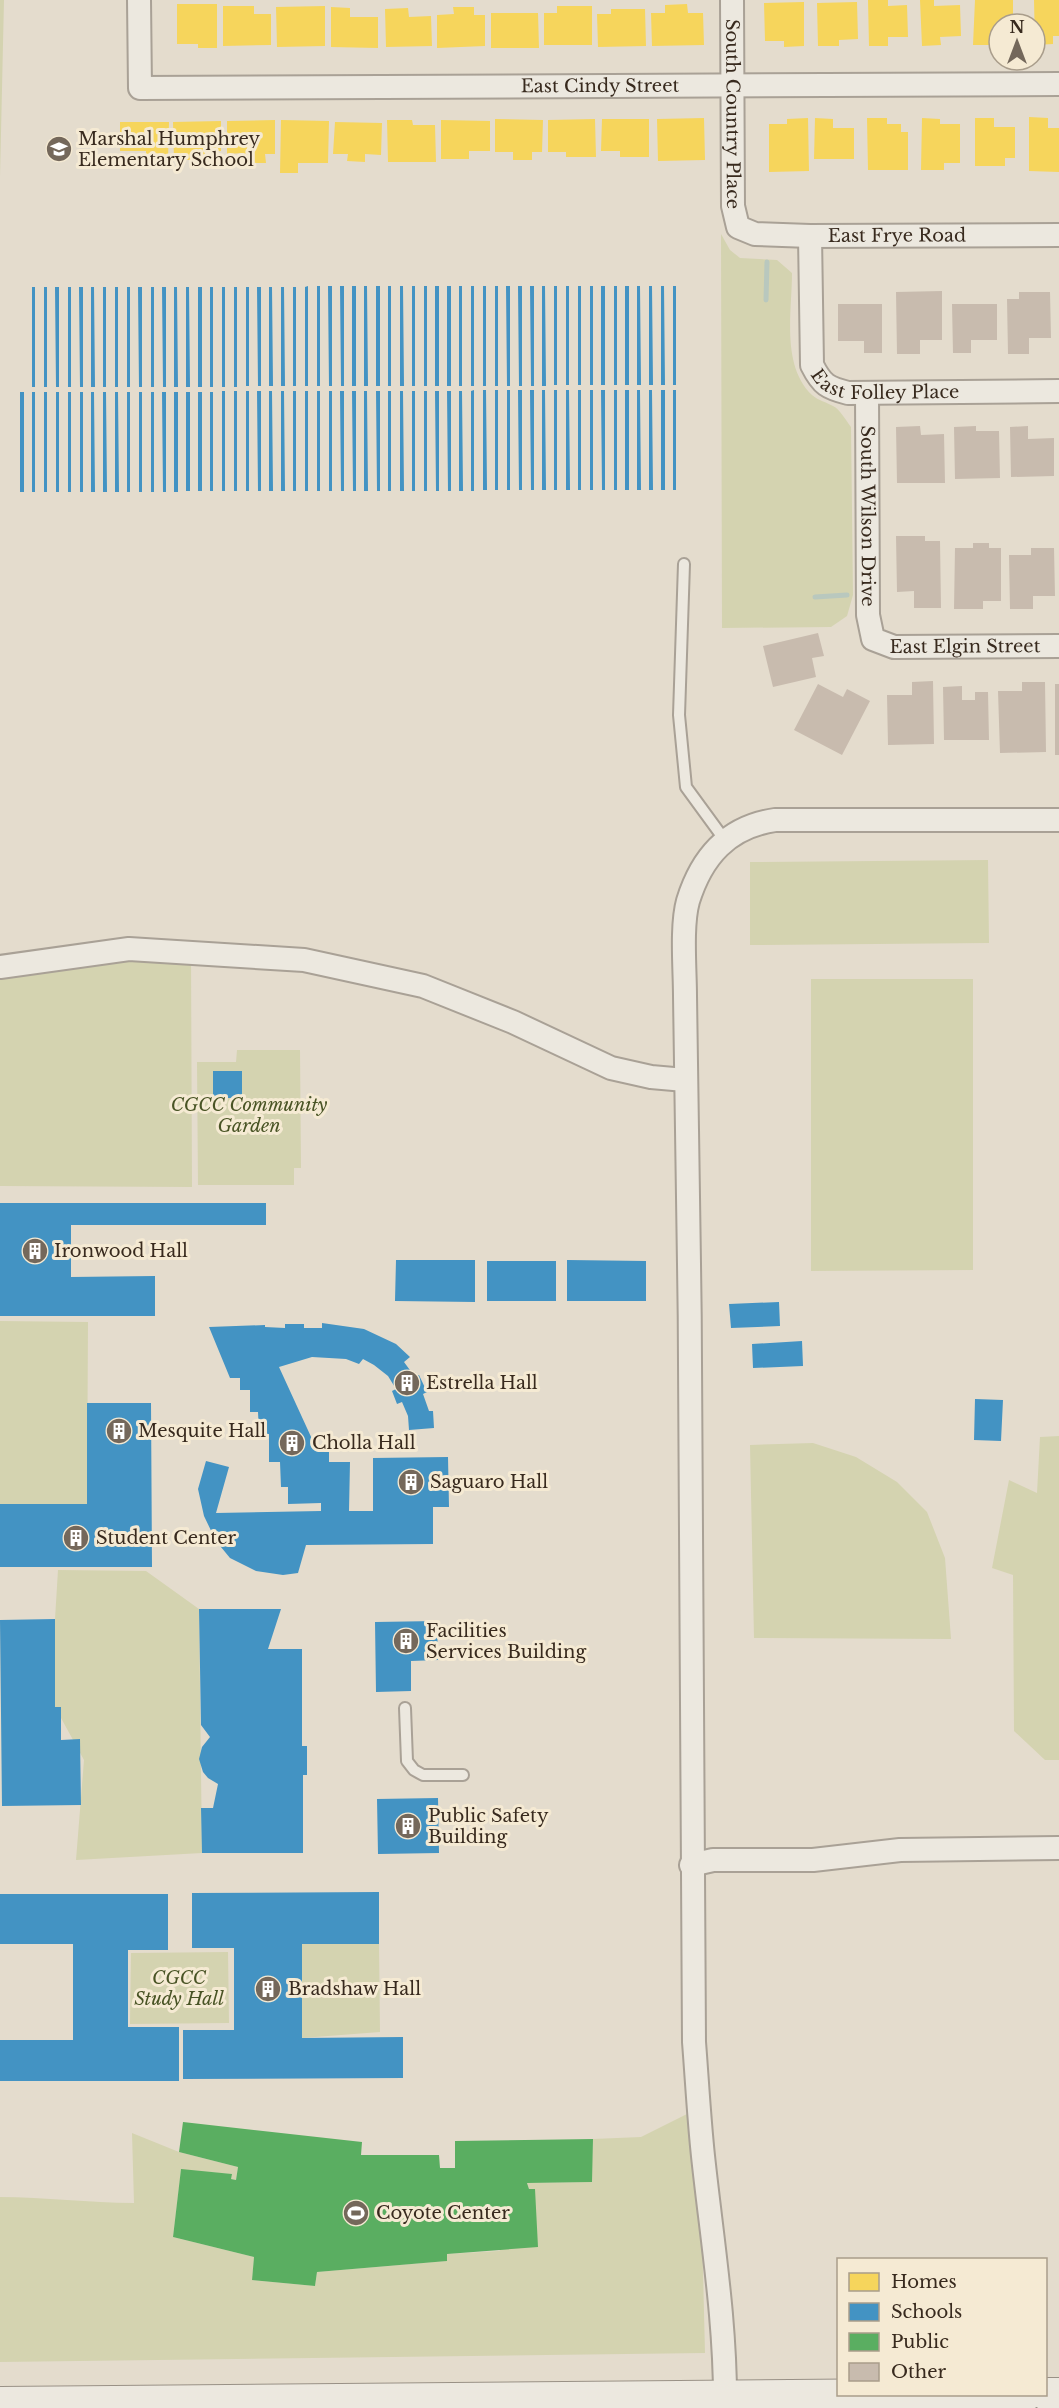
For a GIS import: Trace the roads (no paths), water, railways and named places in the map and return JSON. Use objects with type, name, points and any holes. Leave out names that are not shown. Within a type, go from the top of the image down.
[{"type":"main road","points":[[0,2403],[211,2405],[725,2403],[960,2396]]},
{"type":"street","name":"East Cindy Street","points":[[139,0],[140,88],[1059,84]]},
{"type":"street","name":"South Country Place","points":[[732,0],[733,206],[738,227]]},
{"type":"street","name":"East Frye Road","points":[[738,227],[755,234],[810,236],[1059,235]]},
{"type":"street","name":"East Folley Place","points":[[810,236],[812,365],[819,380],[832,389],[848,393],[1059,391]]},
{"type":"street","name":"South Wilson Drive","points":[[867,393],[868,615],[873,639]]},
{"type":"street","name":"East Elgin Street","points":[[873,639],[894,646],[1059,646]]},
{"type":"street","points":[[725,2403],[725,2366],[718,2275],[703,2154],[694,2042],[689,1270],[685,1080],[687,904],[700,870],[724,839],[753,823],[775,820],[1059,820]]},
{"type":"street","points":[[0,967],[129,949],[313,962],[423,986],[513,1022],[611,1068],[651,1077],[685,1080]]},
{"type":"street","points":[[692,1865],[713,1860],[813,1860],[900,1850],[1059,1848]]},
{"type":"lane","points":[[684,564],[679,715],[686,787],[724,839]]},
{"type":"lane","points":[[405,1708],[406,1761],[414,1770],[423,1775],[463,1775]]},
{"type":"waterway","points":[[766,300],[767,262]]},
{"type":"waterway","points":[[815,597],[847,595]]},
{"type":"place","name":"Marshal Humphrey Elementary School","points":[[59,149]]},
{"type":"place","name":"Ironwood Hall","points":[[35,1251]]},
{"type":"place","name":"Estrella Hall","points":[[407,1383]]},
{"type":"place","name":"Mesquite Hall","points":[[119,1431]]},
{"type":"place","name":"Cholla Hall","points":[[292,1443]]},
{"type":"place","name":"Saguaro Hall","points":[[411,1482]]},
{"type":"place","name":"Student Center","points":[[76,1538]]},
{"type":"place","name":"Facilities Services Building","points":[[406,1641]]},
{"type":"place","name":"Public Safety Building","points":[[408,1826]]},
{"type":"place","name":"Bradshaw Hall","points":[[268,1989]]},
{"type":"place","name":"Coyote Center","points":[[356,2213]]},
{"type":"park label","name":"CGCC Community Garden","points":[[249,1115]]},
{"type":"park label","name":"CGCC Study Hall","points":[[179,1988]]}]
